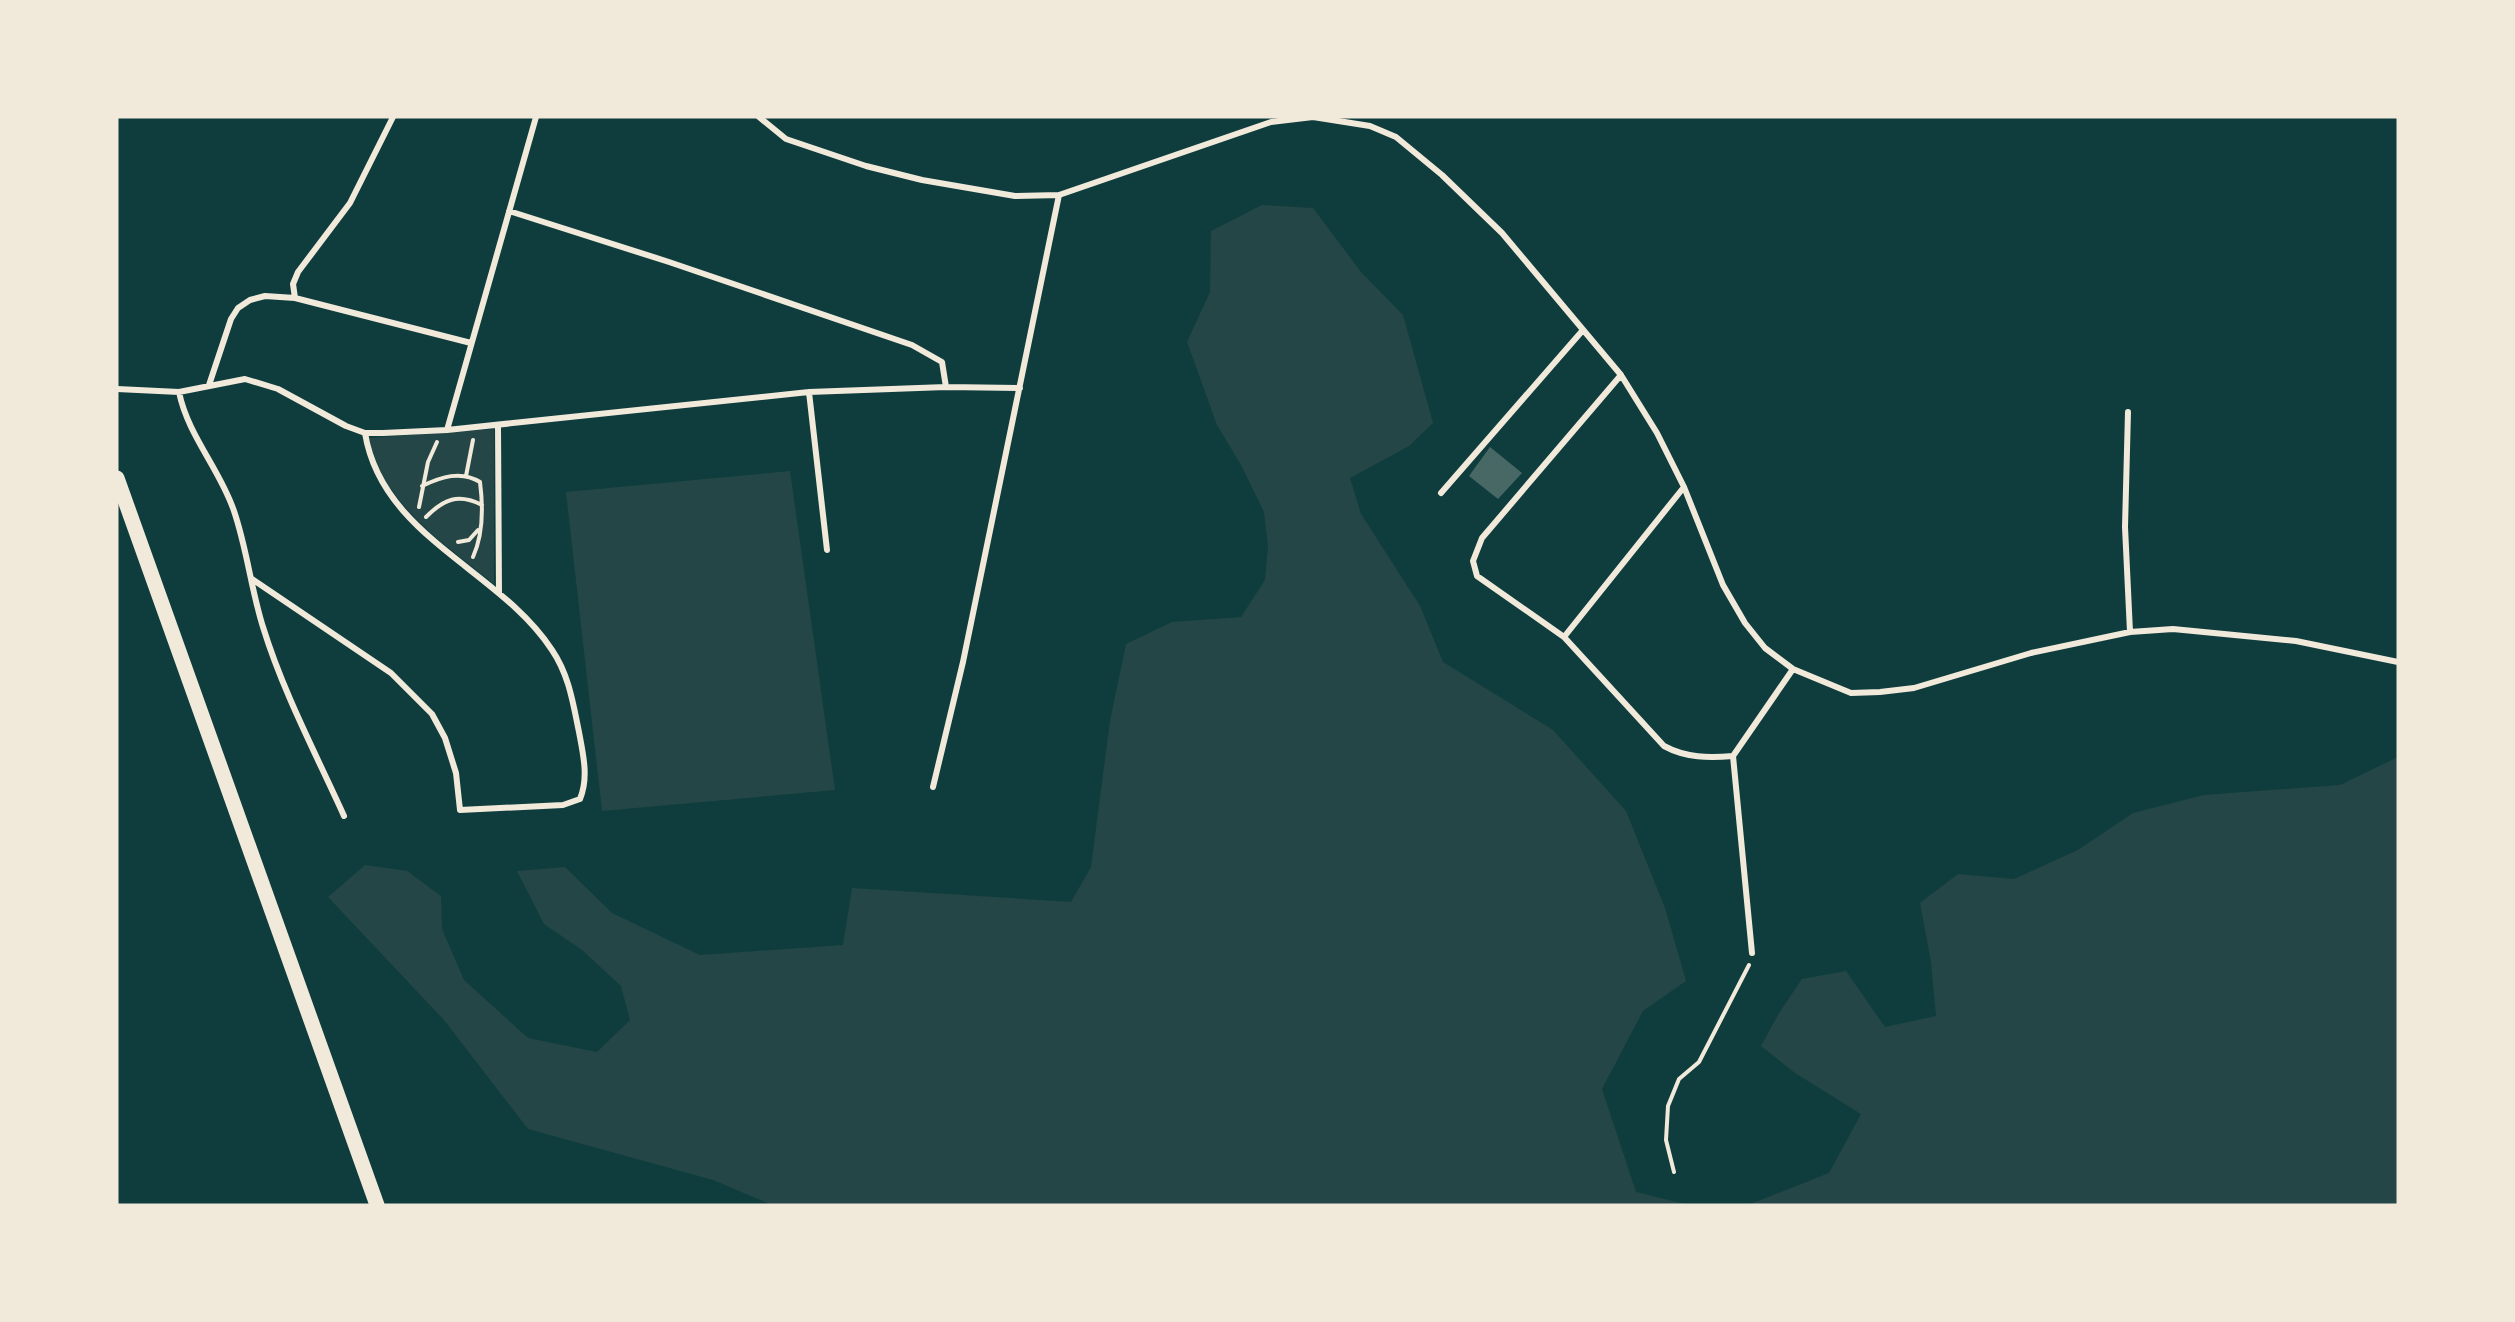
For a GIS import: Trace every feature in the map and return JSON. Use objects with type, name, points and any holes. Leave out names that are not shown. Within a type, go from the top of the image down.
[{"type":"main road","points":[[117,478],[377,1205]]},
{"type":"street","points":[[296,298],[293,284],[298,272],[350,203],[393,117]]},
{"type":"street","points":[[444,430],[536,117]]},
{"type":"street","points":[[759,117],[786,138],[867,166],[922,180],[1015,196],[1059,195],[1271,122],[1313,117],[1370,126],[1396,137],[1415,150],[1502,233],[1622,375],[1657,433],[1683,487],[1723,585],[1745,623],[1778,660],[1793,669],[1851,693],[1914,688],[2031,653],[2130,632],[2174,629],[2296,641],[2398,662]]},
{"type":"street","points":[[933,787],[963,662],[1059,195]]},
{"type":"street","points":[[509,211],[669,262],[912,345],[942,362],[946,387]]},
{"type":"street","points":[[209,385],[226,330],[238,308],[250,300],[265,296],[296,298],[471,343]]},
{"type":"street","points":[[1441,493],[1583,330]]},
{"type":"street","points":[[1622,375],[1482,538],[1473,561],[1477,576],[1564,637],[1664,746],[1677,753],[1694,756],[1733,756]]},
{"type":"street","points":[[117,389],[179,392],[244,379],[261,382],[278,388],[337,422],[365,433],[471,428],[809,392],[946,387],[1020,388]]},
{"type":"street","points":[[179,392],[192,431],[220,474],[234,511],[264,629],[288,693],[344,816]]},
{"type":"street","points":[[809,392],[827,550]]},
{"type":"street","points":[[2128,412],[2125,527],[2130,632]]},
{"type":"street","points":[[498,425],[499,593]]},
{"type":"street","points":[[252,579],[391,673],[432,714],[445,738],[456,774],[460,810],[563,805],[576,802],[583,791],[585,765],[572,693],[564,670],[540,633],[499,593],[468,570],[417,526],[395,500],[374,468],[365,433]]},
{"type":"street","points":[[1564,637],[1683,487]]},
{"type":"street","points":[[1752,953],[1733,756],[1793,669]]},
{"type":"path","points":[[466,476],[473,440],[471,428]]},
{"type":"path","points":[[417,526],[422,486],[428,462],[444,430]]},
{"type":"path","points":[[422,486],[448,477],[466,476],[480,482],[482,505],[480,528],[477,548],[468,570]]},
{"type":"path","points":[[417,526],[446,500],[457,497],[482,505]]},
{"type":"path","points":[[434,509],[435,518]]},
{"type":"path","points":[[457,542],[469,540],[480,528]]},
{"type":"path","points":[[1674,1172],[1666,1140],[1668,1106],[1679,1079],[1699,1062],[1748,969],[1752,953]]},
{"type":"shaded area","points":[[1262,205],[1313,208],[1361,272],[1403,315],[1433,423],[1409,446],[1350,478],[1361,514],[1420,606],[1443,662],[1553,730],[1626,811],[1665,908],[1686,981],[1643,1011],[1602,1089],[1636,1192],[1689,1205],[772,1205],[713,1180],[528,1129],[444,1020],[328,897],[365,865],[407,871],[441,896],[442,929],[464,980],[528,1038],[597,1052],[630,1020],[621,986],[582,950],[544,924],[517,871],[565,867],[612,913],[700,955],[843,945],[852,888],[1071,902],[1091,867],[1110,721],[1126,644],[1172,622],[1241,617],[1265,580],[1268,546],[1264,512],[1241,465],[1217,425],[1187,342],[1210,292],[1211,231]]},
{"type":"shaded area","points":[[494,429],[494,584],[437,538],[401,502],[387,483],[376,461],[369,438]]},
{"type":"shaded area","points":[[790,471],[835,790],[602,811],[566,492]]},
{"type":"shaded area","points":[[2398,757],[2398,1205],[1748,1205],[1829,1173],[1861,1114],[1795,1073],[1761,1046],[1779,1013],[1802,979],[1846,971],[1885,1027],[1936,1016],[1931,962],[1920,903],[1958,874],[2014,879],[2078,850],[2133,813],[2204,795],[2340,785]]},
{"type":"building","points":[[1490,447],[1522,473],[1498,499],[1469,476]]}]
